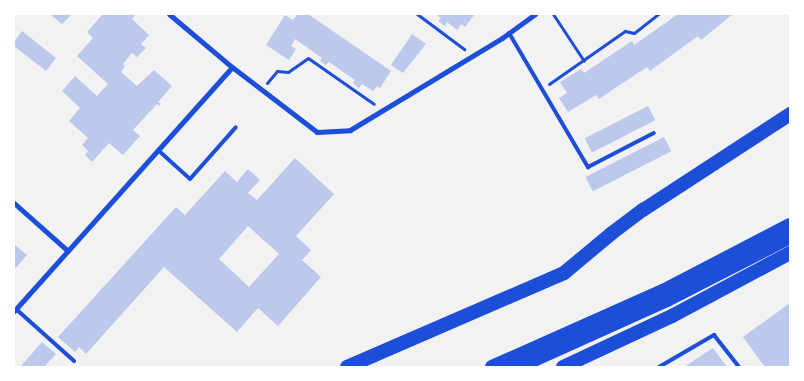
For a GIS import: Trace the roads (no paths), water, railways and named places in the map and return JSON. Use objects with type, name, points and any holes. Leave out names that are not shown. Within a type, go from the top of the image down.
[{"type":"highway","points":[[347,367],[564,273],[612,232],[642,210],[790,114]]},
{"type":"highway","points":[[492,367],[665,296],[790,224]]},
{"type":"highway","points":[[518,367],[790,237]]},
{"type":"highway","points":[[564,367],[672,316],[790,253]]},
{"type":"street","points":[[169,14],[232,67],[317,132],[350,130],[509,33],[535,14]]},
{"type":"street","points":[[15,310],[232,67]]},
{"type":"street","points":[[14,203],[68,251]]},
{"type":"lane","points":[[509,33],[588,166],[654,133]]},
{"type":"lane","points":[[158,150],[190,179],[236,127]]},
{"type":"lane","points":[[15,310],[74,361]]},
{"type":"lane","points":[[659,367],[714,335],[739,367]]}]
